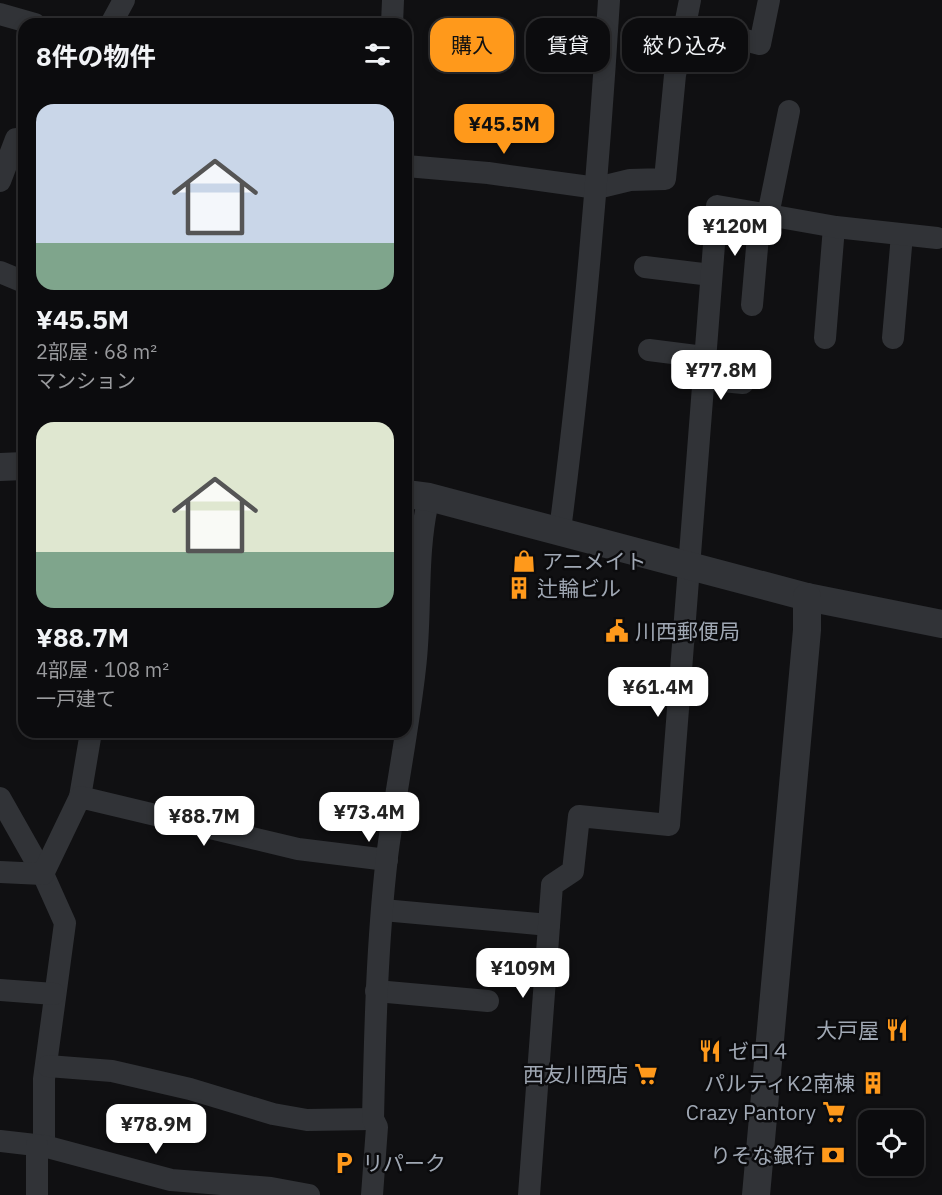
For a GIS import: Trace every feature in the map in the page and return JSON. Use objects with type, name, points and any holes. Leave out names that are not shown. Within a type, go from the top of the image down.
[{"type":"street","points":[[114,18],[124,0]]},
{"type":"street","points":[[392,18],[393,0]]},
{"type":"street","points":[[560,530],[597,189],[609,0]]},
{"type":"street","points":[[686,18],[690,0]]},
{"type":"street","points":[[748,41],[760,44],[769,0]]},
{"type":"street","points":[[0,14],[18,19]]},
{"type":"street","points":[[412,167],[488,173],[597,189],[630,180],[665,179],[676,72]]},
{"type":"street","points":[[752,305],[764,214],[789,111]]},
{"type":"street","points":[[0,181],[16,139],[18,139]]},
{"type":"street","points":[[529,1195],[552,885],[573,871],[579,816],[669,825],[692,565],[703,368],[717,206],[834,227],[937,238]]},
{"type":"street","points":[[825,338],[834,227]]},
{"type":"street","points":[[893,338],[903,235]]},
{"type":"street","points":[[645,267],[711,275]]},
{"type":"street","points":[[0,272],[18,280]]},
{"type":"street","points":[[649,350],[743,383]]},
{"type":"street","points":[[0,467],[18,466]]},
{"type":"street","points":[[412,698],[419,636],[418,496],[560,530],[807,597],[942,624]]},
{"type":"street","points":[[756,1195],[807,630],[807,597]]},
{"type":"street","points":[[43,874],[80,797],[91,738]]},
{"type":"street","points":[[372,1195],[376,1127],[373,1119],[376,991],[387,860],[397,782],[407,738]]},
{"type":"street","points":[[80,797],[298,849],[387,860]]},
{"type":"street","points":[[0,798],[43,874],[65,923],[54,994],[48,1066],[44,1079],[37,1195]]},
{"type":"street","points":[[0,872],[43,874]]},
{"type":"street","points":[[383,910],[549,925]]},
{"type":"street","points":[[0,990],[54,994]]},
{"type":"street","points":[[376,991],[488,1001]]},
{"type":"street","points":[[48,1066],[112,1071],[190,1089],[273,1114],[307,1120],[373,1119]]},
{"type":"street","points":[[0,1141],[40,1145],[170,1188],[271,1188],[309,1195]]},
{"type":"place","name":"アニメイト","points":[[524,561]]},
{"type":"place","name":"辻輪ビル","points":[[519,588]]},
{"type":"place","name":"川西郵便局","points":[[617,631]]},
{"type":"place","name":"大戸屋","points":[[897,1030]]},
{"type":"place","name":"ゼロ４","points":[[710,1051]]},
{"type":"place","name":"西友川西店","points":[[646,1074]]},
{"type":"place","name":"パルティK2南棟","points":[[873,1083]]},
{"type":"place","name":"Crazy Pantory","points":[[834,1112]]},
{"type":"place","name":"りそな銀行","points":[[833,1155]]},
{"type":"place","name":"リパーク","points":[[344,1163]]}]
